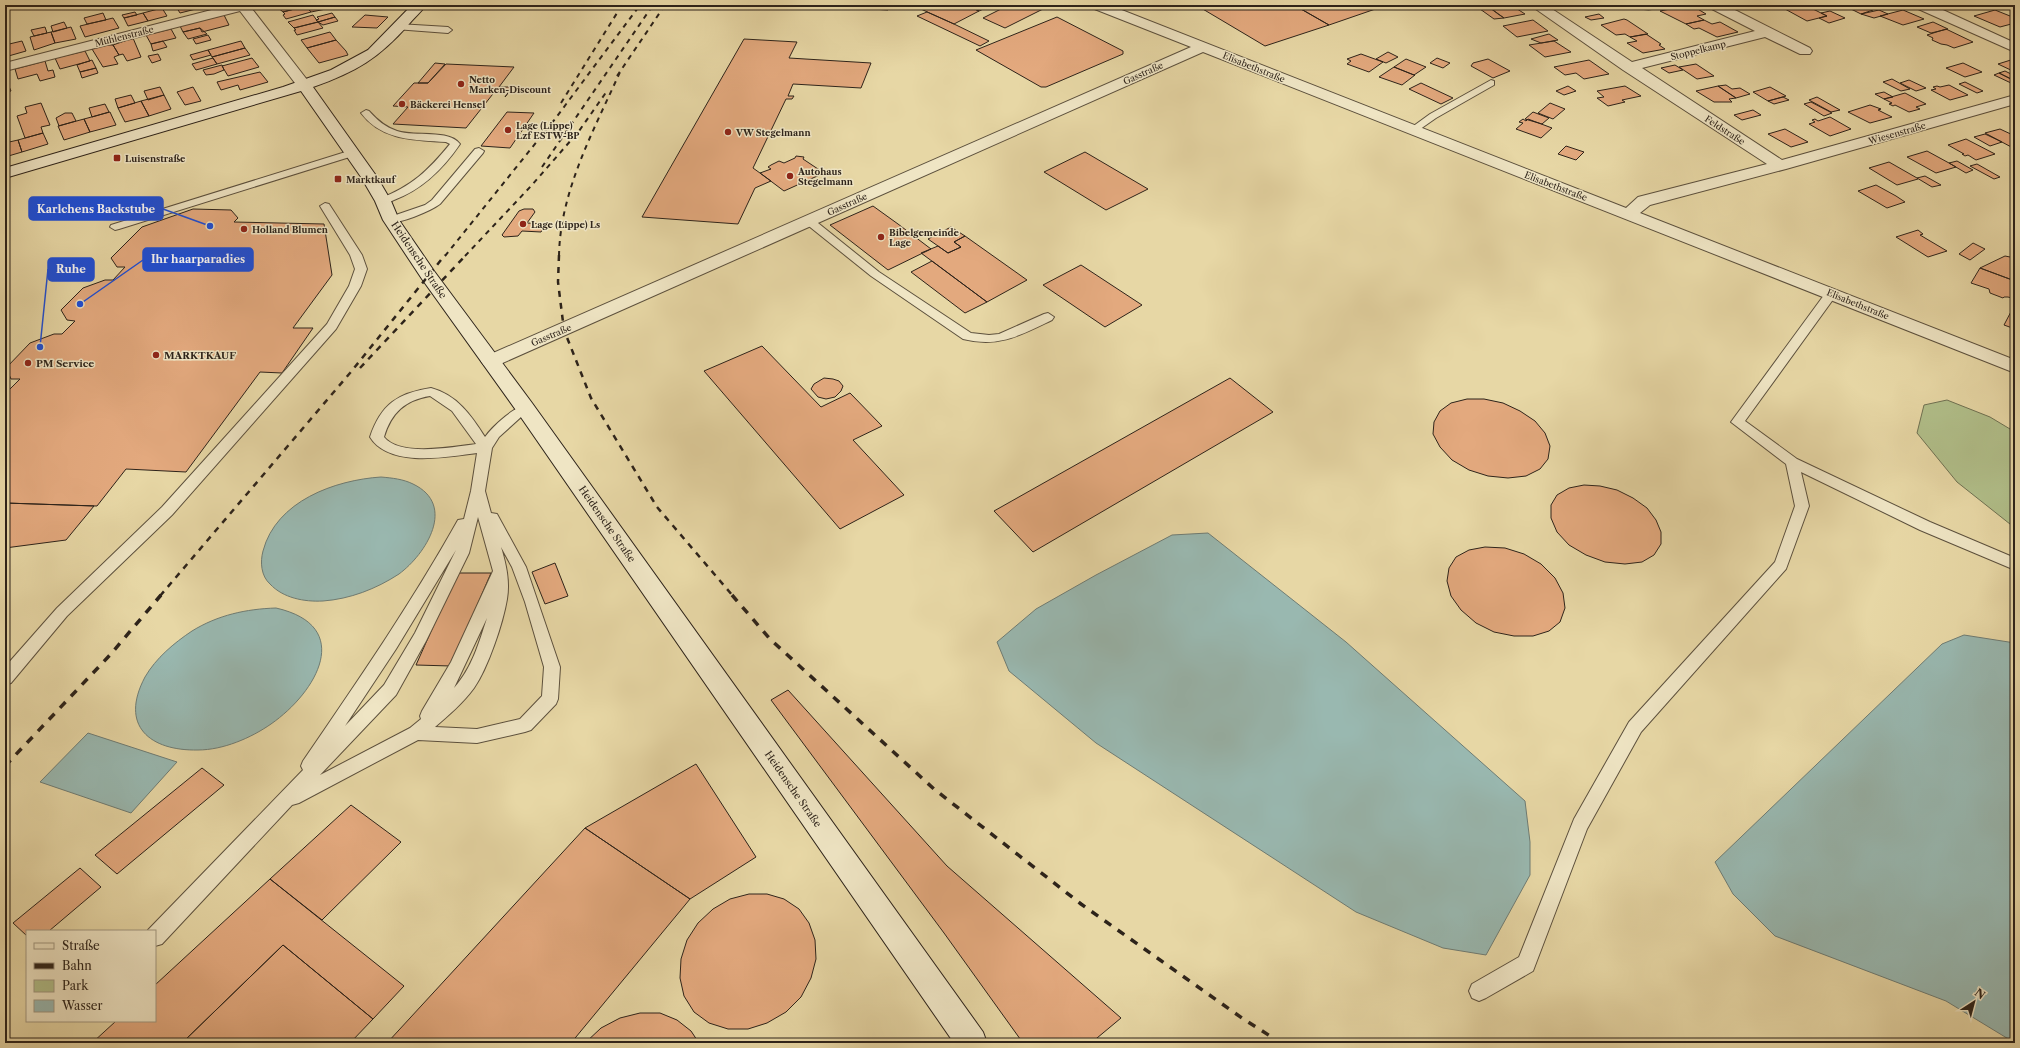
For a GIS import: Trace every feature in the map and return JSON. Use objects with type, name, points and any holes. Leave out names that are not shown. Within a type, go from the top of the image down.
[{"type":"street","name":"Mühlenstraße","points":[[5,67],[243,5]]},
{"type":"street","name":"Heidensche Straße","points":[[243,5],[321,107],[352,152],[383,201],[391,220],[428,275],[525,408],[972,1043]]},
{"type":"street","points":[[5,173],[132,138],[303,84],[342,70],[364,59],[375,51],[419,5]]},
{"type":"street","name":"Elisabethstraße","points":[[1097,5],[2015,368]]},
{"type":"street","name":"Feldstraße","points":[[1537,5],[1628,67],[1780,166]]},
{"type":"street","points":[[1715,5],[1805,51]]},
{"type":"street","points":[[1921,5],[2015,48]]},
{"type":"street","name":"Stoppelkamp","points":[[1628,67],[1767,32]]},
{"type":"street","name":"Gasstraße","points":[[491,361],[1202,47]]},
{"type":"street","name":"Wiesenstraße","points":[[1780,166],[2015,99]]},
{"type":"street","points":[[1628,215],[1644,202],[1780,166]]},
{"type":"lane","points":[[398,27],[448,30]]},
{"type":"lane","points":[[1413,130],[1491,83]]},
{"type":"lane","points":[[366,113],[371,121],[382,130],[394,134],[449,139],[455,144],[425,179],[405,194],[383,201]]},
{"type":"lane","points":[[391,220],[429,207],[436,202],[479,151]]},
{"type":"lane","points":[[115,227],[352,152]]},
{"type":"lane","points":[[5,678],[62,612],[167,511],[332,326],[355,286],[361,269],[356,256],[325,206]]},
{"type":"lane","points":[[809,221],[875,274],[968,336],[982,340],[1002,338],[1048,318]]},
{"type":"lane","points":[[1831,294],[1737,422],[1792,462],[1925,526],[2015,564]]},
{"type":"lane","points":[[431,392],[446,397],[457,406],[485,448],[432,453],[406,452],[386,447],[377,437],[380,423],[388,411],[400,401],[415,394],[431,392]]},
{"type":"lane","points":[[156,936],[390,690],[421,637],[462,553],[478,491],[485,448],[494,434],[525,408]]},
{"type":"lane","points":[[1479,991],[1526,964],[1580,825],[1635,727],[1781,566],[1802,506],[1792,462]]},
{"type":"lane","points":[[416,734],[477,736],[525,725],[550,699],[552,667],[532,602],[519,567],[478,491]]},
{"type":"lane","points":[[283,803],[416,734],[449,705],[469,682],[485,649],[500,598],[500,569],[478,491]]},
{"type":"lane","points":[[283,803],[391,646],[454,542],[478,491]]},
{"type":"green space","points":[[1947,400],[1990,417],[2015,432],[2015,528],[1957,482],[1917,433],[1924,405]]},
{"type":"water","points":[[381,477],[393,478],[413,484],[426,493],[433,504],[435,516],[433,529],[419,554],[409,565],[399,574],[372,589],[353,596],[333,600],[301,600],[287,596],[275,589],[267,581],[263,573],[263,551],[270,534],[280,519],[294,506],[310,496],[345,483]]},
{"type":"water","points":[[1208,533],[1346,642],[1525,801],[1530,842],[1530,875],[1486,955],[1443,948],[1356,912],[1096,743],[1009,671],[997,642],[1036,609],[1172,535]]},
{"type":"water","points":[[276,608],[300,617],[315,629],[321,644],[320,661],[314,678],[288,711],[255,734],[217,748],[198,750],[166,746],[153,740],[144,732],[138,722],[136,709],[138,694],[149,670],[166,651],[192,631],[202,625],[222,617],[243,611]]},
{"type":"water","points":[[1964,635],[2015,643],[2015,1043],[1946,1001],[1775,936],[1733,894],[1715,862],[1942,644]]},
{"type":"water","points":[[88,733],[177,762],[131,813],[40,782]]},
{"type":"building","points":[[175,5],[212,5],[180,13]]},
{"type":"building","points":[[324,5],[326,9],[311,12],[307,8]]},
{"type":"building","points":[[800,5],[889,5],[888,10]]},
{"type":"building","points":[[912,5],[965,5],[979,11],[954,24]]},
{"type":"building","points":[[965,5],[992,5],[979,11]]},
{"type":"building","points":[[1009,5],[1043,5],[1047,7],[1005,28],[983,18]]},
{"type":"building","points":[[1196,5],[1294,5],[1329,25],[1265,46]]},
{"type":"building","points":[[1294,5],[1387,5],[1329,25]]},
{"type":"building","points":[[1511,5],[1525,14],[1504,18],[1489,7]]},
{"type":"building","points":[[1691,5],[1706,14],[1697,16],[1704,20],[1686,24],[1660,11]]},
{"type":"building","points":[[1795,5],[1805,5],[1827,16],[1807,21],[1785,9]]},
{"type":"building","points":[[1854,5],[1864,6],[1873,10],[1861,14],[1847,7]]},
{"type":"building","points":[[276,6],[306,6],[283,12]]},
{"type":"building","points":[[306,6],[311,12],[286,19],[283,15],[285,14],[283,12]]},
{"type":"building","points":[[162,8],[167,16],[148,21],[143,13]]},
{"type":"building","points":[[1490,8],[1504,18],[1494,19],[1480,9]]},
{"type":"building","points":[[1879,10],[1888,14],[1874,18],[1861,14]]},
{"type":"building","points":[[1903,10],[1924,19],[1903,25],[1880,16]]},
{"type":"building","points":[[1995,10],[2015,18],[2015,23],[2000,27],[1974,16]]},
{"type":"building","points":[[1830,11],[1845,18],[1829,23],[1819,18],[1827,16],[1821,13]]},
{"type":"building","points":[[135,12],[137,15],[124,18],[122,15]]},
{"type":"building","points":[[927,12],[989,41],[980,46],[917,16]]},
{"type":"building","points":[[103,13],[106,20],[87,24],[84,18]]},
{"type":"building","points":[[143,13],[148,21],[128,26],[124,18]]},
{"type":"building","points":[[332,13],[335,17],[318,22],[316,20],[319,19],[317,17]]},
{"type":"building","points":[[1599,14],[1604,18],[1591,20],[1585,17]]},
{"type":"building","points":[[224,15],[229,25],[202,32],[200,28],[183,32],[180,26]]},
{"type":"building","points":[[313,15],[318,22],[294,28],[288,22]]},
{"type":"building","points":[[365,15],[388,17],[377,28],[352,27]]},
{"type":"building","points":[[335,17],[338,21],[323,25],[318,22]]},
{"type":"building","points":[[1057,17],[1123,51],[1123,54],[1046,87],[1041,87],[976,50]]},
{"type":"building","points":[[113,18],[119,28],[85,37],[80,26]]},
{"type":"building","points":[[1624,19],[1648,34],[1630,37],[1625,34],[1616,35],[1601,25]]},
{"type":"building","points":[[1533,20],[1548,31],[1517,37],[1503,26]]},
{"type":"building","points":[[1704,20],[1712,24],[1720,22],[1738,32],[1717,37],[1699,28],[1694,29],[1686,24]]},
{"type":"building","points":[[64,22],[67,28],[53,32],[51,26]]},
{"type":"building","points":[[318,22],[323,28],[297,35],[294,30],[296,30],[294,28]]},
{"type":"building","points":[[1933,22],[1948,29],[1931,33],[1917,27]]},
{"type":"building","points":[[45,27],[47,33],[34,36],[31,30]]},
{"type":"building","points":[[71,27],[76,39],[55,43],[51,32]]},
{"type":"building","points":[[200,28],[207,34],[188,39],[183,32]]},
{"type":"building","points":[[171,29],[176,38],[151,44],[146,35]]},
{"type":"building","points":[[1946,29],[1973,42],[1954,48],[1932,40],[1933,38],[1927,35]]},
{"type":"building","points":[[51,32],[55,43],[34,50],[30,37]]},
{"type":"building","points":[[330,32],[336,40],[307,48],[301,40]]},
{"type":"building","points":[[1549,34],[1558,40],[1541,43],[1531,39]]},
{"type":"building","points":[[1646,34],[1661,44],[1659,45],[1665,49],[1643,53],[1627,43],[1637,41],[1630,37]]},
{"type":"building","points":[[208,35],[211,40],[196,44],[193,39]]},
{"type":"building","points":[[133,38],[141,57],[127,61],[123,54],[119,55],[113,45]]},
{"type":"building","points":[[744,39],[797,42],[789,58],[871,63],[861,88],[793,84],[788,96],[794,96],[792,99],[786,99],[753,168],[771,181],[755,188],[738,224],[642,217]]},
{"type":"building","points":[[336,40],[348,55],[319,63],[307,48]]},
{"type":"building","points":[[22,41],[26,51],[5,57],[5,45]]},
{"type":"building","points":[[163,41],[167,47],[153,51],[151,44]]},
{"type":"building","points":[[241,41],[245,48],[212,57],[208,50]]},
{"type":"building","points":[[1554,41],[1571,52],[1545,57],[1529,45]]},
{"type":"building","points":[[113,45],[119,55],[114,57],[118,64],[103,67],[92,49]]},
{"type":"building","points":[[245,48],[250,55],[217,64],[212,57]]},
{"type":"building","points":[[208,50],[211,55],[193,60],[190,55]]},
{"type":"building","points":[[85,51],[90,61],[60,69],[55,58]]},
{"type":"building","points":[[1388,52],[1398,57],[1386,63],[1376,59]]},
{"type":"building","points":[[158,54],[161,60],[152,63],[148,56]]},
{"type":"building","points":[[1361,54],[1383,62],[1369,72],[1347,64],[1351,61],[1347,59]]},
{"type":"building","points":[[213,58],[217,64],[196,70],[192,64]]},
{"type":"building","points":[[252,58],[259,67],[228,76],[222,66]]},
{"type":"building","points":[[1437,58],[1450,63],[1443,68],[1430,63]]},
{"type":"building","points":[[1406,59],[1426,67],[1414,75],[1394,67]]},
{"type":"building","points":[[1488,59],[1510,71],[1493,78],[1471,66],[1473,63]]},
{"type":"building","points":[[2014,59],[2015,72],[1998,64]]},
{"type":"building","points":[[92,60],[96,68],[80,72],[77,65]]},
{"type":"building","points":[[1589,60],[1609,74],[1584,79],[1576,73],[1565,75],[1554,67]]},
{"type":"building","points":[[45,61],[48,71],[53,70],[55,77],[40,81],[37,74],[18,79],[15,69]]},
{"type":"building","points":[[435,63],[445,64],[428,83],[418,83]]},
{"type":"building","points":[[1963,63],[1982,72],[1965,77],[1946,68]]},
{"type":"building","points":[[446,64],[514,67],[499,87],[513,87],[505,97],[509,91],[496,90],[466,128],[393,124],[408,107],[393,106],[414,83],[428,83]]},
{"type":"building","points":[[1696,64],[1714,76],[1697,79],[1679,67]]},
{"type":"building","points":[[222,65],[224,70],[214,74],[206,75],[203,70]]},
{"type":"building","points":[[1675,65],[1683,70],[1669,73],[1661,68]]},
{"type":"building","points":[[1394,67],[1415,75],[1402,85],[1379,77]]},
{"type":"building","points":[[96,68],[98,73],[82,78],[80,72]]},
{"type":"building","points":[[2005,71],[2015,76],[2015,81],[1999,73]]},
{"type":"building","points":[[260,72],[268,82],[240,90],[238,85],[221,90],[217,82]]},
{"type":"building","points":[[1999,73],[2015,82],[2011,83],[1994,75]]},
{"type":"building","points":[[1892,79],[1910,89],[1901,91],[1883,82]]},
{"type":"building","points":[[1909,80],[1926,88],[1916,91],[1900,83]]},
{"type":"building","points":[[1965,82],[1983,91],[1977,93],[1959,84]]},
{"type":"building","points":[[1421,83],[1453,98],[1441,104],[1409,89]]},
{"type":"building","points":[[5,84],[8,84],[11,91],[5,93]]},
{"type":"building","points":[[1726,85],[1732,89],[1740,88],[1750,94],[1736,98],[1718,86]]},
{"type":"building","points":[[1949,85],[1968,95],[1950,100],[1931,90],[1936,89],[1933,87]]},
{"type":"building","points":[[1568,86],[1576,91],[1564,95],[1556,91]]},
{"type":"building","points":[[1625,86],[1641,96],[1622,100],[1625,102],[1608,106],[1597,98],[1604,97],[1597,91]]},
{"type":"building","points":[[1718,86],[1736,98],[1729,99],[1732,102],[1714,102],[1696,91]]},
{"type":"building","points":[[160,87],[164,95],[148,100],[144,91]]},
{"type":"building","points":[[193,87],[201,101],[185,105],[177,92]]},
{"type":"building","points":[[1770,87],[1786,96],[1768,101],[1753,92]]},
{"type":"building","points":[[1884,92],[1893,97],[1884,99],[1875,94]]},
{"type":"building","points":[[1905,93],[1926,104],[1916,107],[1920,109],[1909,112],[1895,105],[1893,106],[1889,104],[1892,103],[1884,99]]},
{"type":"building","points":[[131,95],[135,103],[118,108],[115,99]]},
{"type":"building","points":[[164,95],[171,109],[149,116],[141,101]]},
{"type":"building","points":[[1783,97],[1789,100],[1774,104],[1768,101]]},
{"type":"building","points":[[1817,97],[1840,110],[1831,112],[1809,100]]},
{"type":"building","points":[[141,101],[149,116],[125,122],[118,108]]},
{"type":"building","points":[[1811,102],[1832,113],[1824,116],[1804,104]]},
{"type":"building","points":[[41,103],[50,125],[41,127],[43,133],[25,138],[17,116],[27,113],[25,107]]},
{"type":"building","points":[[1550,103],[1565,109],[1553,119],[1538,113]]},
{"type":"building","points":[[105,104],[109,112],[92,117],[89,108]]},
{"type":"building","points":[[1870,105],[1881,109],[1878,110],[1892,117],[1870,123],[1848,112]]},
{"type":"building","points":[[1753,110],[1761,115],[1742,120],[1734,115]]},
{"type":"building","points":[[110,112],[116,125],[90,132],[84,119]]},
{"type":"building","name":"Lage (Lippe) Lzf ESTW-BP","points":[[507,112],[534,113],[510,148],[481,146]]},
{"type":"building","points":[[1533,112],[1549,118],[1542,124],[1525,119]]},
{"type":"building","points":[[65,113],[72,113],[76,121],[59,126],[56,118]]},
{"type":"building","points":[[1830,117],[1851,129],[1830,136],[1809,124],[1815,122],[1812,120],[1815,119],[1818,121]]},
{"type":"building","points":[[84,119],[90,132],[64,140],[58,126]]},
{"type":"building","points":[[1523,119],[1526,121],[1528,119],[1552,128],[1541,138],[1516,129],[1523,123],[1519,122]]},
{"type":"building","points":[[1785,129],[1808,142],[1791,147],[1768,134]]},
{"type":"building","points":[[2000,129],[2015,136],[2015,149],[1985,133]]},
{"type":"building","points":[[5,130],[10,142],[5,143]]},
{"type":"building","points":[[43,133],[48,144],[22,152],[18,140]]},
{"type":"building","points":[[1985,134],[2002,142],[1990,146],[1974,137]]},
{"type":"building","points":[[1966,139],[1995,154],[1976,160],[1968,155],[1965,156],[1948,145]]},
{"type":"building","points":[[18,140],[22,152],[5,157],[5,143]]},
{"type":"building","points":[[1566,146],[1584,152],[1576,160],[1558,154]]},
{"type":"building","points":[[1927,151],[1956,167],[1936,173],[1907,157]]},
{"type":"building","points":[[1085,152],[1148,189],[1106,210],[1044,172]]},
{"type":"building","name":"Autohaus Stegelmann","points":[[796,156],[804,157],[803,159],[824,173],[784,191],[760,173],[771,169],[768,167],[779,161],[784,163],[795,158]]},
{"type":"building","points":[[1957,161],[1973,170],[1966,173],[1949,163]]},
{"type":"building","points":[[1889,162],[1918,179],[1897,185],[1869,168]]},
{"type":"building","points":[[1977,164],[2000,177],[1994,179],[1970,166]]},
{"type":"building","points":[[1925,176],[1941,185],[1932,187],[1917,178]]},
{"type":"building","points":[[1876,185],[1905,202],[1887,208],[1858,191]]},
{"type":"building","name":"Bibelgemeinde Lage","points":[[873,206],[931,249],[888,270],[830,225]]},
{"type":"building","name":"MARKTKAUF","points":[[193,209],[231,210],[238,218],[234,222],[324,224],[332,275],[293,328],[313,328],[282,373],[260,372],[186,472],[126,469],[97,506],[5,503],[5,394],[20,379],[11,379],[6,368],[30,343],[54,334],[62,334],[75,321],[67,320],[61,310],[83,288],[105,280],[113,280],[125,267],[117,267],[111,258],[142,227]]},
{"type":"building","name":"Lage (Lippe) Ls","points":[[524,209],[533,209],[535,212],[527,223],[546,224],[541,232],[522,231],[518,236],[504,237],[502,235],[519,211]]},
{"type":"building","points":[[951,227],[965,236],[954,242],[961,247],[948,253],[928,239]]},
{"type":"building","points":[[1918,230],[1923,234],[1920,235],[1947,251],[1928,257],[1896,237]]},
{"type":"building","points":[[965,236],[1027,280],[987,302],[921,253],[938,246],[948,253],[961,247],[954,242]]},
{"type":"building","points":[[1973,243],[1985,249],[1970,260],[1959,254]]},
{"type":"building","points":[[2005,256],[2015,258],[2015,281],[1980,268]]},
{"type":"building","points":[[932,261],[987,302],[965,313],[911,272]]},
{"type":"building","points":[[1081,265],[1142,305],[1105,327],[1043,285]]},
{"type":"building","points":[[1980,268],[2015,281],[2015,299],[2008,297],[2003,298],[1990,293],[1989,289],[1971,283]]},
{"type":"building","points":[[2015,304],[2015,329],[2004,325]]},
{"type":"building","points":[[762,346],[821,407],[850,393],[882,426],[853,440],[904,495],[840,529],[704,371]]},
{"type":"building","points":[[824,378],[839,381],[843,386],[841,391],[835,397],[826,399],[818,397],[811,389],[814,384]]},
{"type":"building","points":[[1230,378],[1273,412],[1033,552],[994,511]]},
{"type":"building","points":[[1467,399],[1484,399],[1503,403],[1520,411],[1535,421],[1545,433],[1550,446],[1548,459],[1540,469],[1526,476],[1508,478],[1488,476],[1469,470],[1452,460],[1440,447],[1433,434],[1434,422],[1440,411],[1451,403]]},
{"type":"building","points":[[1584,485],[1600,486],[1617,490],[1633,498],[1647,508],[1656,520],[1661,532],[1661,544],[1654,555],[1642,562],[1625,564],[1605,562],[1586,555],[1569,545],[1557,532],[1551,518],[1551,505],[1557,495],[1569,488]]},
{"type":"building","points":[[5,503],[94,506],[66,540],[5,548]]},
{"type":"building","points":[[1485,547],[1505,548],[1524,554],[1541,564],[1555,578],[1563,593],[1565,608],[1560,622],[1549,631],[1533,636],[1514,636],[1494,632],[1476,623],[1461,610],[1451,596],[1447,581],[1449,568],[1456,557],[1469,550]]},
{"type":"building","points":[[555,563],[568,596],[545,604],[532,572]]},
{"type":"building","points":[[457,573],[491,573],[451,666],[416,665]]},
{"type":"building","points":[[788,690],[947,866],[1121,1018],[1091,1043],[1023,1043],[944,933],[771,700]]},
{"type":"building","points":[[696,764],[756,857],[690,899],[585,828]]},
{"type":"building","points":[[202,768],[224,785],[117,874],[95,855]]},
{"type":"building","points":[[351,805],[401,842],[322,920],[270,879]]},
{"type":"building","points":[[585,828],[690,899],[571,1043],[387,1043]]},
{"type":"building","points":[[80,868],[101,887],[50,930],[26,930],[26,935],[13,923]]},
{"type":"building","points":[[270,879],[404,986],[373,1019],[283,945],[182,1043],[92,1043],[115,1022],[156,1022],[156,984]]},
{"type":"building","points":[[749,894],[767,894],[784,899],[799,909],[809,923],[815,940],[816,959],[811,978],[801,997],[786,1012],[767,1023],[748,1029],[728,1029],[709,1023],[694,1012],[684,996],[680,978],[681,959],[687,940],[698,923],[713,909],[730,899]]},
{"type":"building","points":[[283,945],[373,1019],[350,1043],[182,1043]]},
{"type":"building","points":[[640,1013],[660,1013],[677,1020],[691,1031],[699,1043],[585,1043],[601,1028],[620,1018]]},
{"type":"railway","points":[[561,103],[622,5]]},
{"type":"railway","points":[[445,256],[555,119],[640,5]]},
{"type":"railway","points":[[542,167],[653,5]]},
{"type":"railway","points":[[617,76],[665,5]]},
{"type":"railway","points":[[559,256],[565,208],[572,185],[580,161],[620,72]]},
{"type":"railway","points":[[465,256],[532,185],[579,131],[607,91]]},
{"type":"railway","points":[[160,596],[350,373],[445,255]]},
{"type":"railway","points":[[360,368],[466,255]]},
{"type":"railway","points":[[559,255],[558,282],[564,330],[591,398],[657,507],[733,596]]},
{"type":"railway","points":[[5,766],[110,655],[161,595]]},
{"type":"railway","points":[[732,595],[770,639],[934,789],[1081,904],[1242,1018],[1281,1043]]},
{"type":"place","name":"Netto Marken-Discount","points":[[461,84]]},
{"type":"place","name":"Bäckerei Hensel","points":[[402,104]]},
{"type":"place","name":"Lage (Lippe) Lzf ESTW-BP","points":[[508,130]]},
{"type":"place","name":"VW Stegelmann","points":[[728,132]]},
{"type":"place","name":"Luisenstraße","points":[[117,158]]},
{"type":"place","name":"Autohaus Stegelmann","points":[[790,176]]},
{"type":"place","name":"Marktkauf","points":[[338,179]]},
{"type":"place","name":"Lage (Lippe) Ls","points":[[523,224]]},
{"type":"place","name":"Karlchens Backstube","points":[[210,226]]},
{"type":"place","name":"Holland Blumen","points":[[244,229]]},
{"type":"place","name":"Bibelgemeinde Lage","points":[[881,237]]},
{"type":"place","name":"Ihr haarparadies","points":[[80,304]]},
{"type":"place","name":"Ruhe","points":[[40,347]]},
{"type":"place","name":"MARKTKAUF","points":[[156,355]]},
{"type":"place","name":"PM Service","points":[[28,363]]}]
